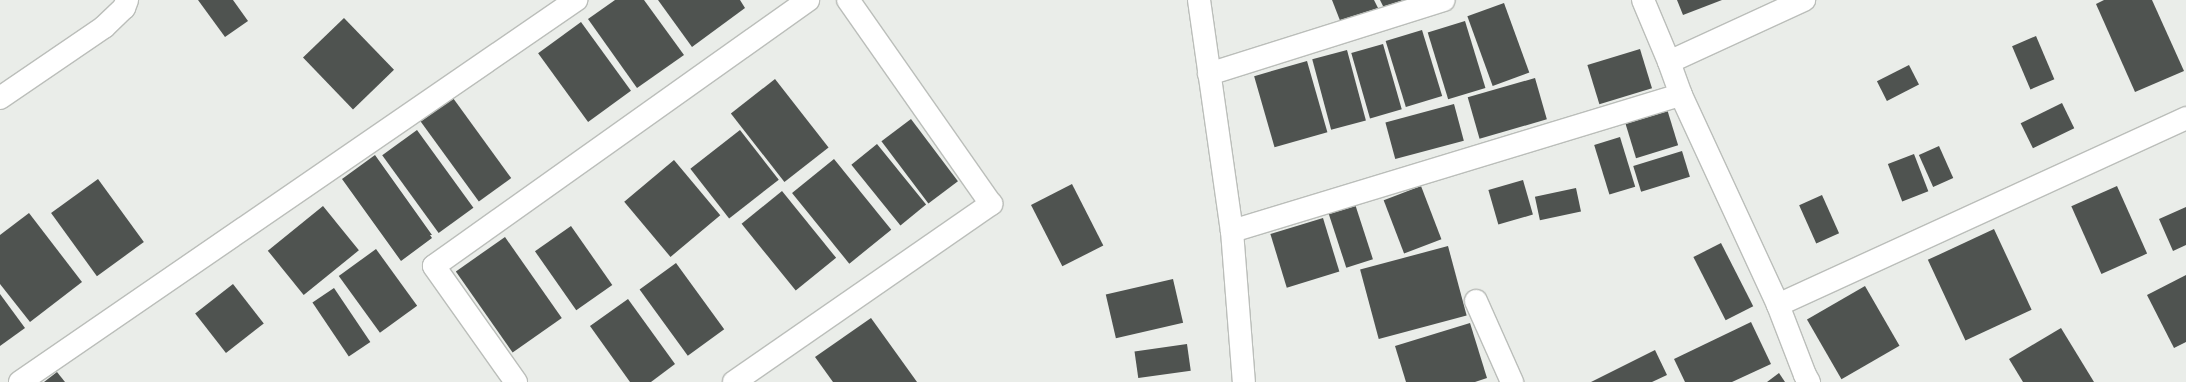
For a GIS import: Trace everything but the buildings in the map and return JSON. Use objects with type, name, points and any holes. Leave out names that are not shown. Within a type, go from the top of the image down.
[{"type":"street","points":[[0,98],[104,27],[124,8],[127,0]]},
{"type":"street","points":[[20,382],[576,0]]},
{"type":"street","points":[[516,382],[434,266],[808,0]]},
{"type":"street","points":[[734,382],[991,204],[848,0]]},
{"type":"street","points":[[1199,0],[1232,231],[1244,382]]},
{"type":"street","points":[[1209,74],[1444,0]]},
{"type":"street","points":[[1643,0],[1681,95],[1778,305],[1804,375],[1809,382]]},
{"type":"street","points":[[1669,62],[1804,0]]},
{"type":"street","points":[[1232,231],[1681,95]]},
{"type":"street","points":[[1778,305],[2186,118]]},
{"type":"street","points":[[1476,301],[1512,382]]}]
